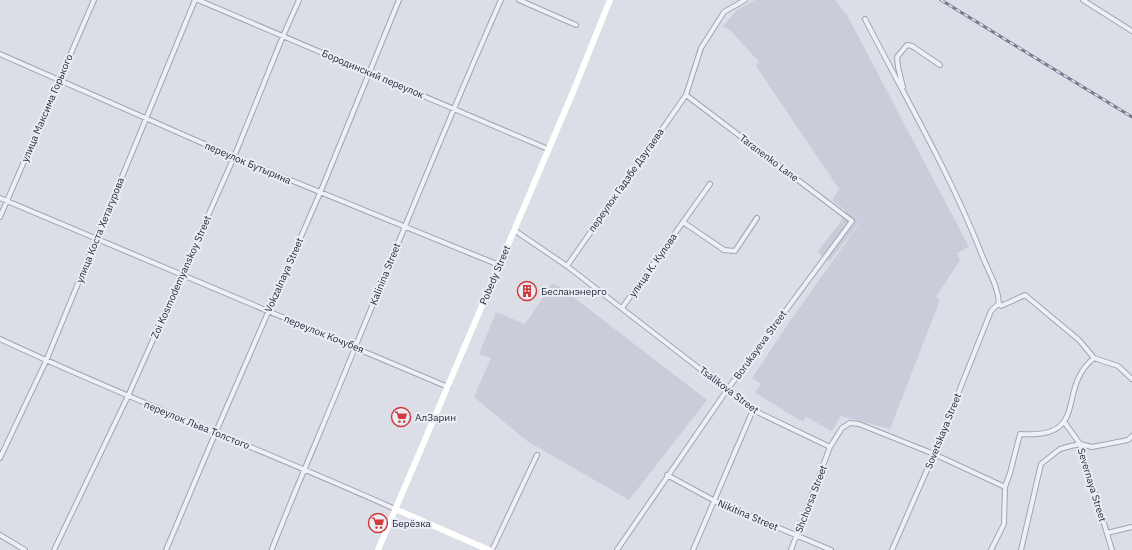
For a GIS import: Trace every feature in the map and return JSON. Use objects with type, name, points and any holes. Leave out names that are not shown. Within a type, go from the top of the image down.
[{"type":"main road","name":"Pobedy Street","points":[[378,550],[610,0]]},
{"type":"main road","points":[[395,509],[488,550]]},
{"type":"street","name":"улица Максима Горького","points":[[0,217],[58,80],[94,0]]},
{"type":"street","name":"Бородинский переулок","points":[[197,0],[548,149]]},
{"type":"street","name":"улица Коста Хетагурова","points":[[0,458],[46,361],[145,119],[197,0]]},
{"type":"street","name":"Zoi Kosmodemyanskoy Street","points":[[54,550],[128,396],[182,275],[234,157],[299,0]]},
{"type":"street","name":"Vokzalnaya Street","points":[[166,550],[320,192],[399,0]]},
{"type":"street","name":"Kalinina Street","points":[[272,549],[303,468],[356,347],[404,226],[453,109],[501,0]]},
{"type":"street","points":[[519,0],[576,25]]},
{"type":"street","name":"переулок Гадзбе Дзугаева","points":[[567,266],[686,94],[701,48],[724,12],[745,0]]},
{"type":"street","points":[[1083,0],[1132,31]]},
{"type":"street","points":[[865,19],[919,118],[974,234],[998,292],[999,303],[1001,306],[1025,295],[1079,340],[1094,358],[1118,366],[1131,378]]},
{"type":"street","points":[[904,92],[897,57],[907,45],[918,49],[940,65]]},
{"type":"street","name":"переулок Бутырина","points":[[0,54],[234,157],[499,265]]},
{"type":"street","name":"Taranenko Lane","points":[[686,94],[852,221]]},
{"type":"street","name":"улица К. Кулова","points":[[622,308],[710,184]]},
{"type":"street","name":"переулок Кочубея","points":[[0,198],[96,240],[356,347],[448,387]]},
{"type":"street","points":[[683,222],[724,250],[735,252],[757,218]]},
{"type":"street","name":"Borukayeva Street","points":[[617,550],[667,475],[727,390],[852,221]]},
{"type":"street","name":"Tsalikova Street","points":[[514,230],[567,266],[753,410],[830,447]]},
{"type":"street","name":"Sovetskaya Street","points":[[892,550],[934,454],[991,311],[999,303]]},
{"type":"street","name":"переулок Льва Толстого","points":[[0,339],[46,361],[215,434],[303,468],[395,509]]},
{"type":"street","points":[[991,550],[1004,524],[1005,486],[1010,473],[1020,434],[1040,436],[1059,428],[1065,422],[1078,378],[1088,362],[1094,358]]},
{"type":"street","points":[[693,550],[713,500],[753,410]]},
{"type":"street","name":"Severnaya Street","points":[[1065,422],[1080,444],[1112,550]]},
{"type":"street","points":[[830,447],[842,428],[850,423],[859,424],[934,454],[1005,486]]},
{"type":"street","points":[[1020,550],[1041,464],[1060,449],[1080,444],[1092,447],[1128,440],[1132,436]]},
{"type":"street","name":"Shchorsa Street","points":[[791,550],[830,447]]},
{"type":"street","points":[[492,550],[537,455]]},
{"type":"street","name":"Nikitina Street","points":[[667,475],[713,500],[831,550]]},
{"type":"street","points":[[1107,533],[1132,527]]},
{"type":"street","points":[[0,535],[25,550]]},
{"type":"shaded area","points":[[755,0],[835,0],[847,15],[969,247],[957,253],[960,260],[936,297],[940,300],[890,429],[841,416],[832,431],[806,417],[803,422],[755,393],[761,384],[752,378],[790,321],[866,214],[829,262],[817,252],[839,224],[846,211],[832,200],[839,189],[756,66],[759,62],[731,31],[723,26],[737,10]]},
{"type":"shaded area","points":[[552,284],[559,286],[707,400],[629,500],[527,441],[474,397],[491,358],[479,354],[496,312],[525,324]]},
{"type":"railway","points":[[941,0],[1132,117]]},
{"type":"place","name":"Бесланэнерго","points":[[527,291]]},
{"type":"place","name":"АлЗарин","points":[[401,417]]},
{"type":"place","name":"Берёзка","points":[[378,523]]}]
